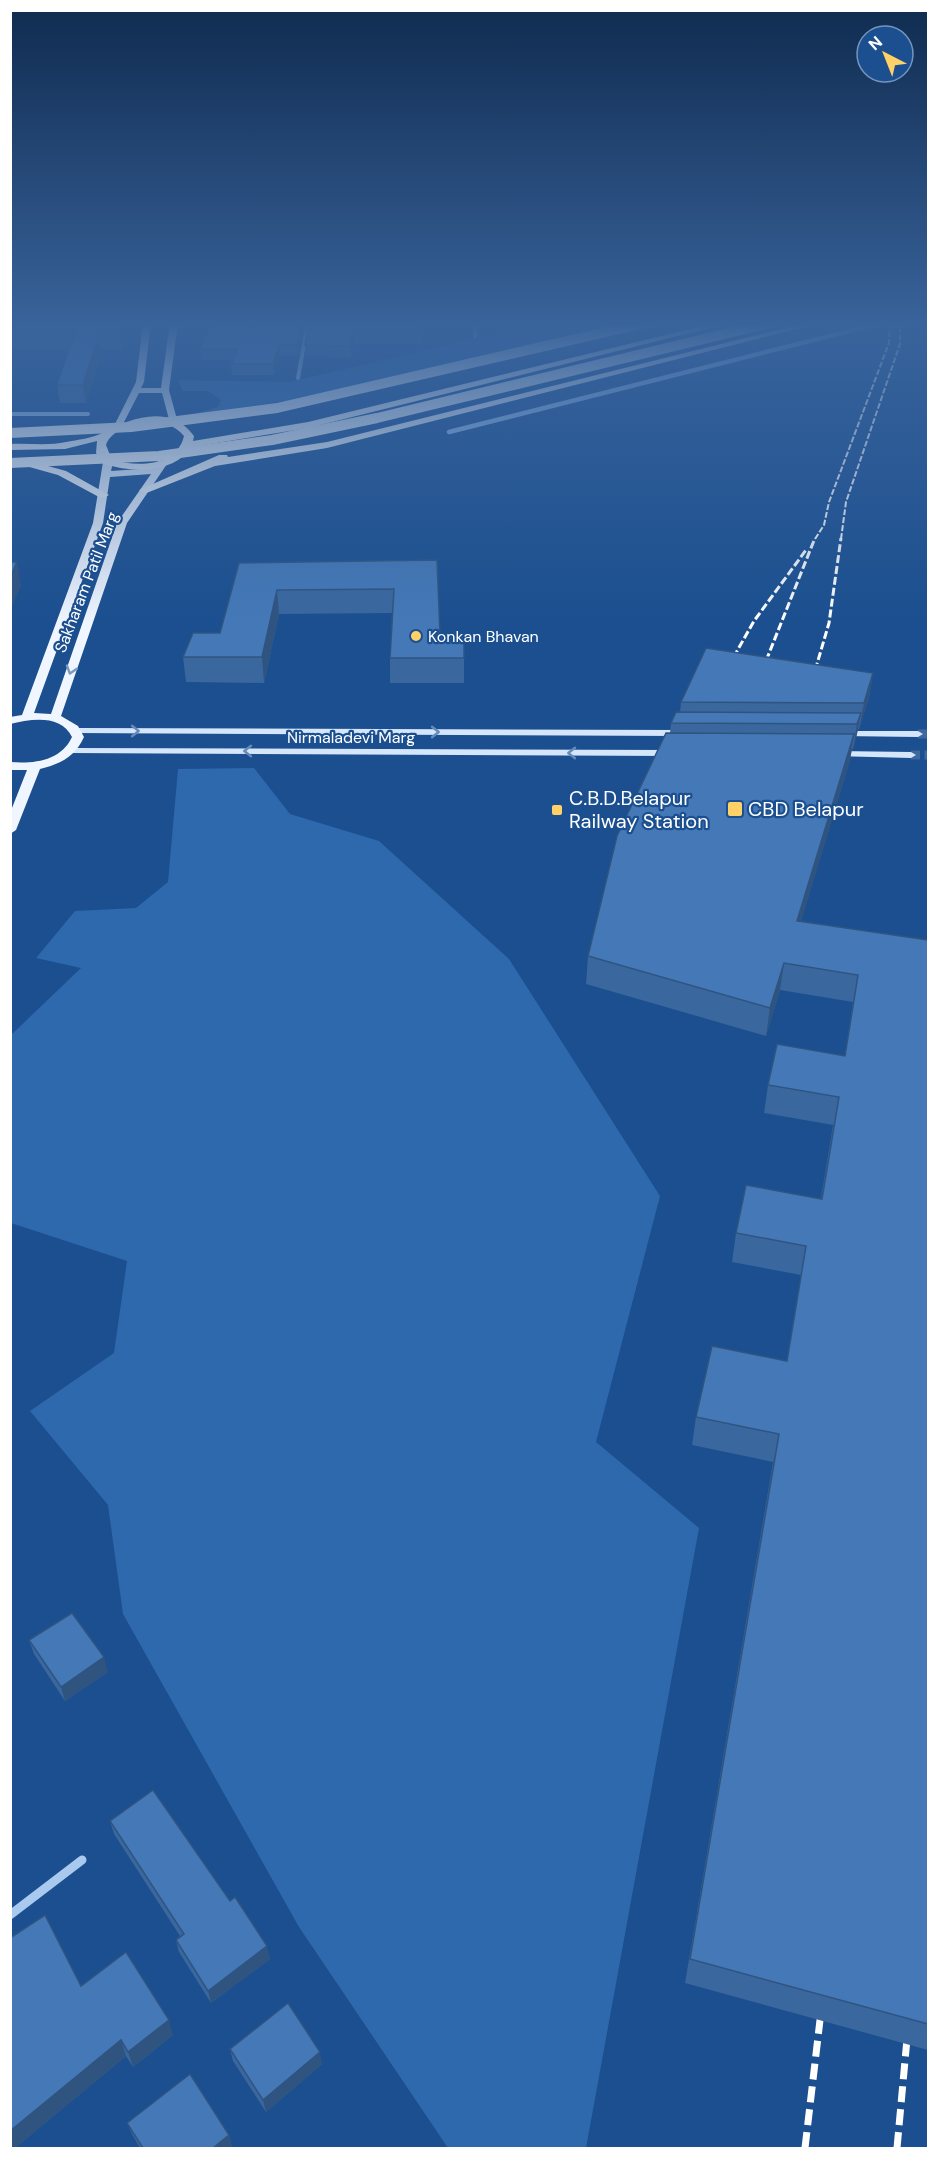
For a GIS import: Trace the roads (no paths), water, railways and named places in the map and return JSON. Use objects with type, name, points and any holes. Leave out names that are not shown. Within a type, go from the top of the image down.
[{"type":"highway","points":[[10,447],[65,446],[106,435],[118,426],[135,423]]},
{"type":"highway","points":[[10,433],[131,427],[164,423]]},
{"type":"highway","points":[[10,459],[159,468],[176,458],[188,445],[189,436],[186,431],[174,423]]},
{"type":"highway","points":[[186,431],[223,432],[278,423]]},
{"type":"highway","points":[[188,445],[317,423]]},
{"type":"highway","points":[[10,459],[159,456],[272,440],[354,423]]},
{"type":"highway","points":[[213,463],[327,445],[416,423]]},
{"type":"highway","points":[[106,435],[100,446],[106,464]]},
{"type":"highway","points":[[145,489],[213,463],[234,450],[246,436]]},
{"type":"highway","points":[[10,459],[62,473],[103,495]]},
{"type":"main road","name":"Sakharam Patil Marg","points":[[27,717],[99,523],[106,464]]},
{"type":"main road","name":"Sakharam Patil Marg","points":[[55,718],[122,523],[159,468]]},
{"type":"main road","points":[[10,721],[27,717],[55,718],[64,721],[76,731],[78,737],[71,751],[55,760],[35,765],[10,766]]},
{"type":"main road","name":"Nirmaladevi Marg","points":[[76,731],[697,734]]},
{"type":"main road","points":[[836,734],[918,734]]},
{"type":"main road","name":"Nirmaladevi Marg","points":[[71,751],[678,753]]},
{"type":"main road","points":[[830,754],[911,755]]},
{"type":"main road","points":[[10,830],[35,765]]},
{"type":"street","points":[[10,1915],[82,1860]]},
{"type":"waterway","points":[[449,432],[486,423]]},
{"type":"tunnel","points":[[918,734],[928,734]]},
{"type":"tunnel","points":[[911,755],[928,755]]},
{"type":"railway","points":[[815,539],[824,525],[829,502],[859,423]]},
{"type":"railway","points":[[841,539],[846,502],[873,423]]},
{"type":"railway","points":[[762,671],[815,538]]},
{"type":"railway","points":[[812,681],[829,623],[841,538]]},
{"type":"railway","points":[[728,667],[754,621],[806,550]]},
{"type":"railway","points":[[805,2148],[822,2003]]},
{"type":"railway","points":[[897,2148],[908,2028]]},
{"type":"place","name":"Konkan Bhavan","points":[[416,636]]},
{"type":"place","name":"CBD Belapur","points":[[735,809]]},
{"type":"place","name":"C.B.D.Belapur Railway Station","points":[[557,810]]}]
